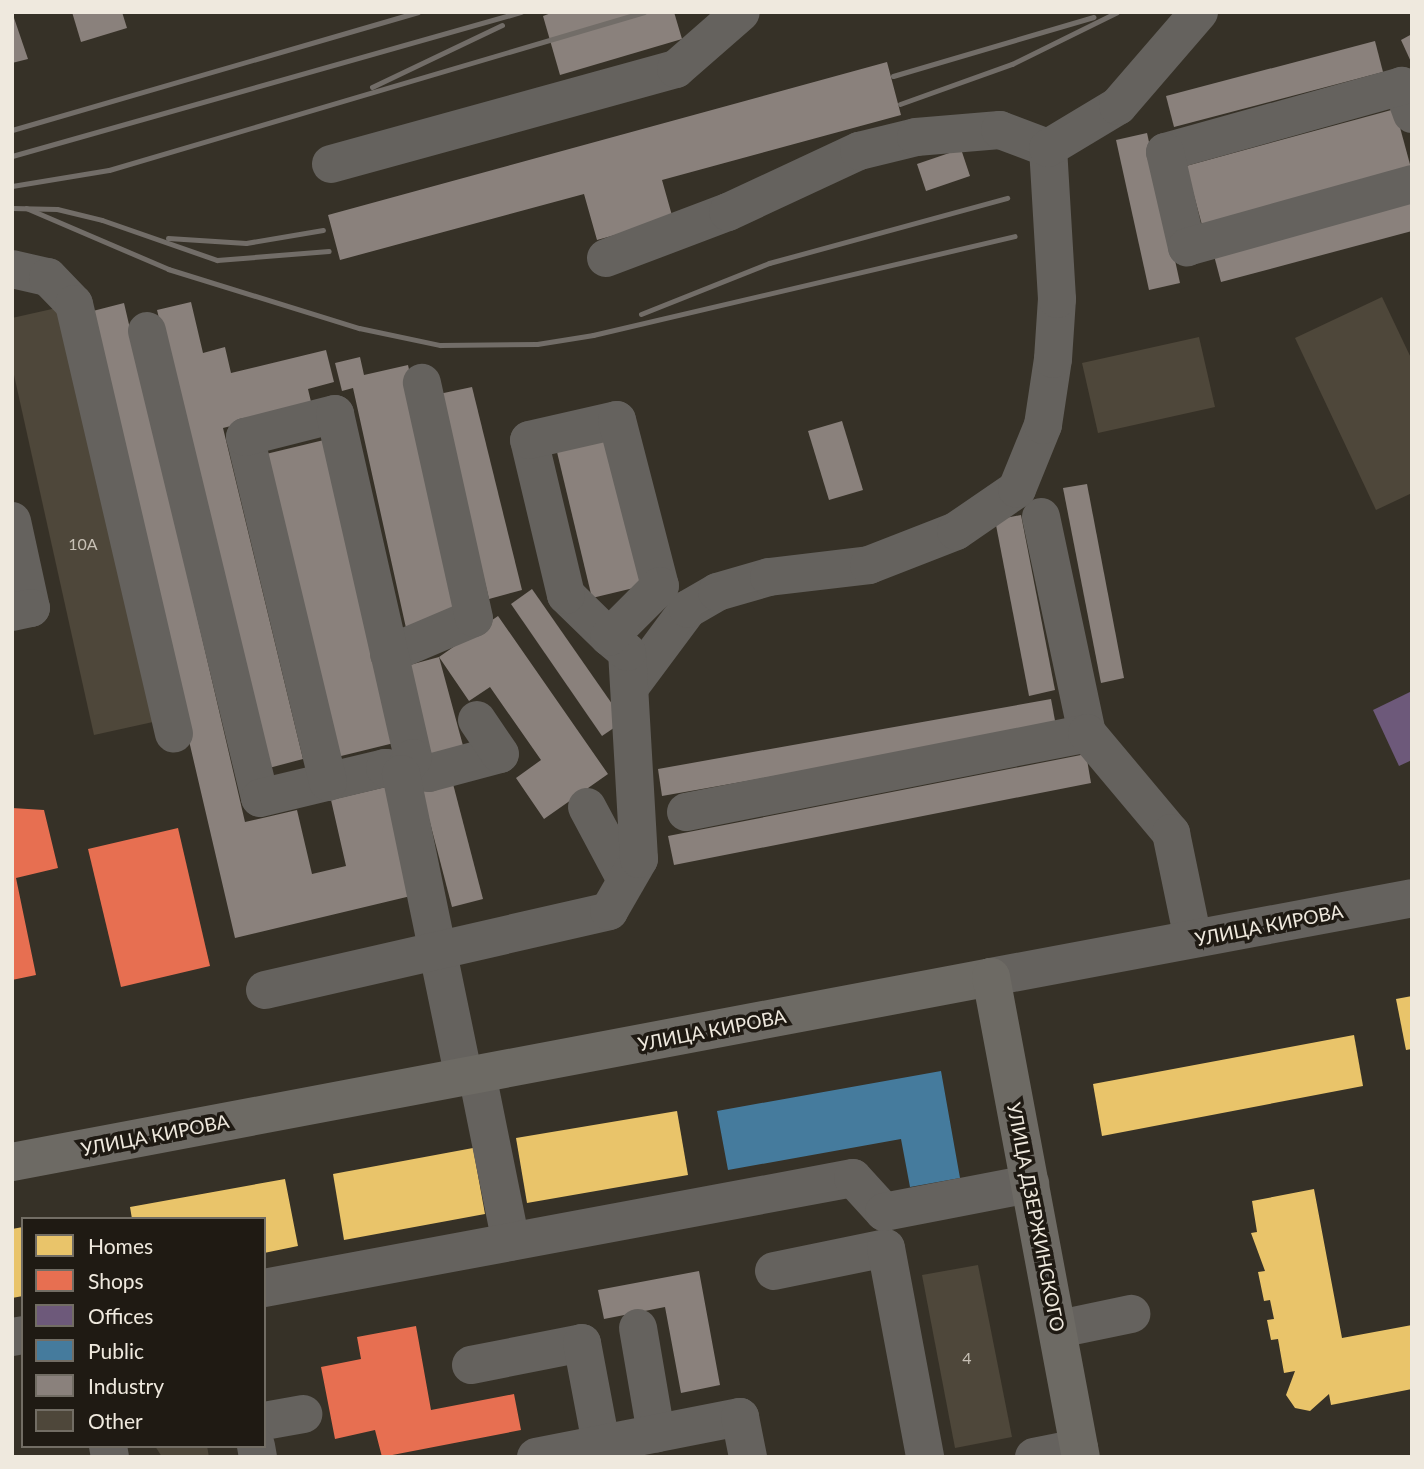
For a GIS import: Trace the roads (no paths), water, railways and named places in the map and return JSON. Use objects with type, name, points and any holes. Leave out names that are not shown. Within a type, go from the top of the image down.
[{"type":"main road","name":"УЛИЦА КИРОВА","points":[[12,1162],[990,977]]},
{"type":"main road","name":"УЛИЦА ДЗЕРЖИНСКОГО","points":[[990,977],[1059,1329],[1080,1452]]},
{"type":"street","points":[[331,164],[676,69],[741,12]]},
{"type":"street","points":[[1048,148],[1118,106],[1199,12]]},
{"type":"street","points":[[1412,114],[1402,86],[1165,152],[1187,247],[1412,184]]},
{"type":"street","points":[[606,258],[728,212],[859,152],[916,137],[1000,130],[1048,148]]},
{"type":"street","points":[[630,687],[688,609],[717,592],[759,579],[869,565],[956,531],[1017,489],[1042,425],[1053,359],[1058,299],[1048,148]]},
{"type":"street","points":[[12,269],[48,277],[74,304],[174,734]]},
{"type":"street","points":[[146,331],[260,798],[385,768],[401,774],[500,754],[477,720]]},
{"type":"street","points":[[389,654],[474,618],[422,383]]},
{"type":"street","points":[[328,782],[246,437],[335,414],[413,758],[401,774],[439,951],[511,1242]]},
{"type":"street","points":[[265,990],[609,911],[639,859],[640,815],[627,652],[609,637],[566,595],[529,440],[617,420],[660,586],[609,637]]},
{"type":"street","points":[[1041,517],[1087,733],[1171,833],[1193,939]]},
{"type":"street","points":[[12,522],[31,608],[12,612]]},
{"type":"street","points":[[687,812],[1087,733]]},
{"type":"street","points":[[587,807],[626,880]]},
{"type":"street","name":"УЛИЦА КИРОВА","points":[[990,977],[1412,898]]},
{"type":"street","points":[[266,1288],[853,1178],[884,1212],[1030,1184]]},
{"type":"street","points":[[774,1270],[887,1248],[925,1457]]},
{"type":"street","points":[[1059,1329],[1131,1314]]},
{"type":"street","points":[[638,1328],[656,1433]]},
{"type":"street","points":[[471,1365],[582,1343],[601,1444]]},
{"type":"street","points":[[266,1421],[303,1414]]},
{"type":"street","points":[[536,1457],[740,1417],[748,1457]]},
{"type":"street","points":[[1034,1457],[1080,1452]]},
{"type":"railway","points":[[12,130],[418,12]]},
{"type":"railway","points":[[12,156],[521,12]]},
{"type":"railway","points":[[12,186],[109,170],[644,12]]},
{"type":"railway","points":[[900,104],[1012,64],[1117,12]]},
{"type":"railway","points":[[893,76],[1093,17]]},
{"type":"railway","points":[[372,87],[502,25]]},
{"type":"railway","points":[[641,314],[769,263],[1007,198]]},
{"type":"railway","points":[[12,208],[57,209],[102,220],[217,260],[329,251]]},
{"type":"railway","points":[[26,208],[168,269],[359,328],[440,345],[537,344],[593,335],[1015,236]]},
{"type":"railway","points":[[168,238],[246,243],[323,230]]}]
